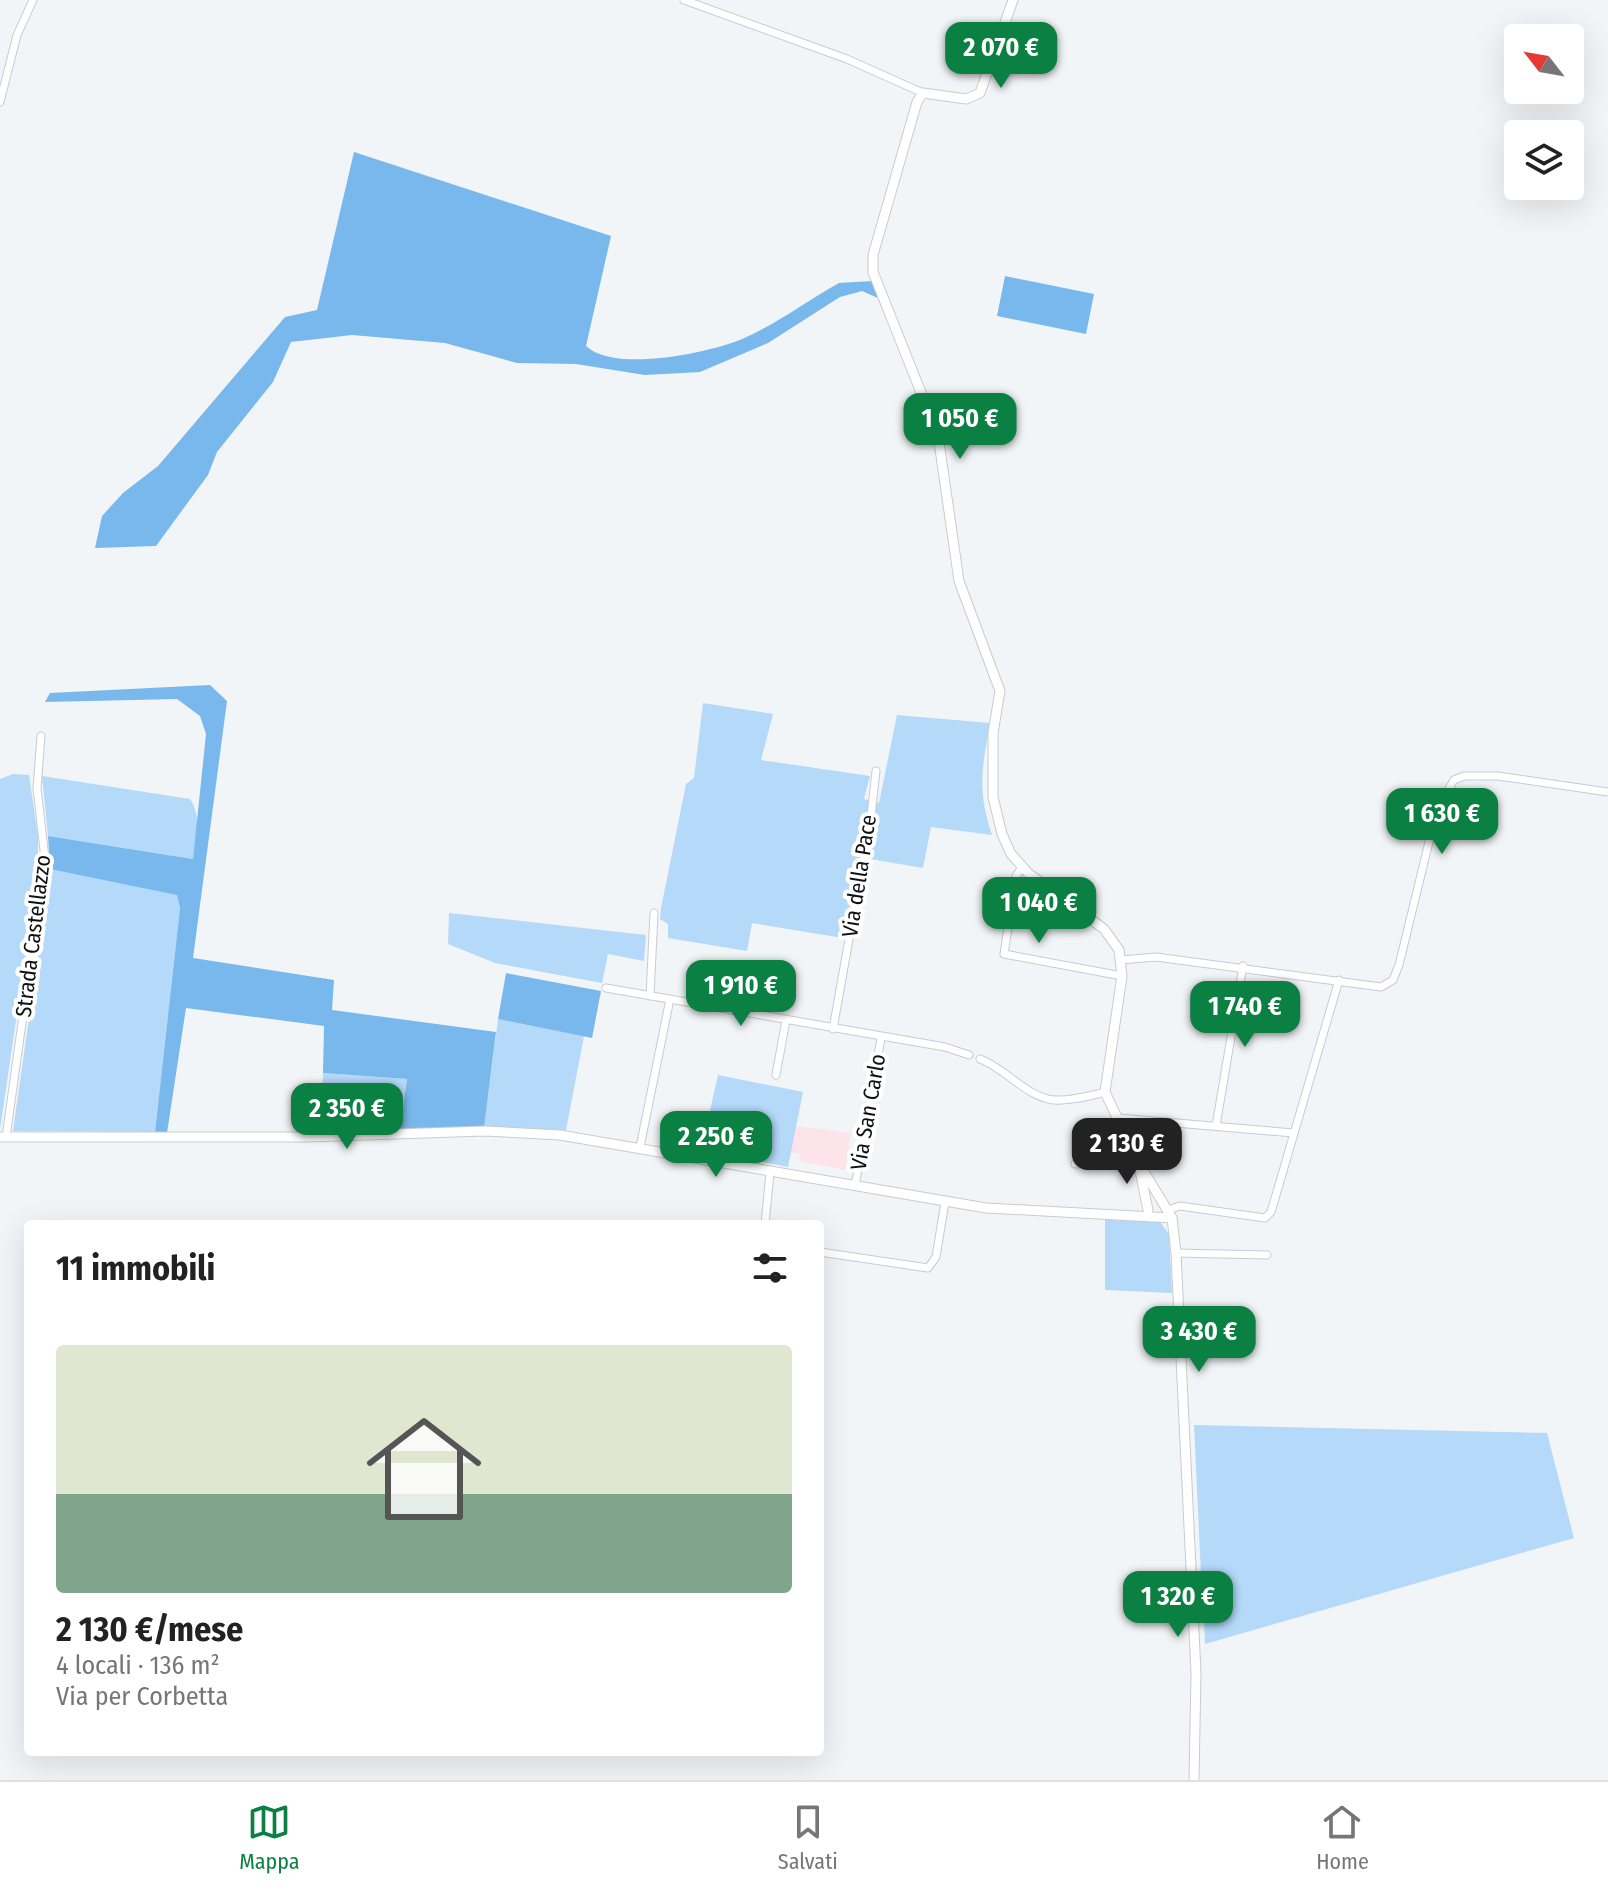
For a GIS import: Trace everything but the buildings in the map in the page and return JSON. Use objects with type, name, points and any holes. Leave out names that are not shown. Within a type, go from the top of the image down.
[{"type":"street","points":[[0,102],[17,35],[33,0]]},
{"type":"street","points":[[684,0],[847,59],[923,93],[966,99],[980,93],[1013,0]]},
{"type":"street","points":[[923,93],[917,102],[873,255],[873,272],[938,435],[959,581],[1000,691],[993,733],[993,797],[1002,834],[1022,867],[1113,938],[1121,960],[1122,976],[1105,1092],[1137,1160],[1170,1214],[1176,1253],[1196,1673],[1194,1780]]},
{"type":"street","name":"Strada Castellazzo","points":[[41,736],[37,788],[45,859],[3,1137],[485,1131],[581,1138],[640,1147],[770,1173],[986,1208],[1137,1217],[1170,1214]]},
{"type":"street","name":"Via della Pace","points":[[833,1029],[871,816],[876,771]]},
{"type":"street","points":[[1121,960],[1143,955],[1243,966],[1381,987],[1393,980],[1437,809],[1454,780],[1464,776],[1498,776],[1608,792]]},
{"type":"street","points":[[1022,867],[1016,876],[1004,954],[1122,976]]},
{"type":"street","points":[[650,996],[654,913]]},
{"type":"street","points":[[1216,1126],[1243,966]]},
{"type":"street","points":[[1170,1214],[1180,1206],[1265,1218],[1271,1212],[1339,980]]},
{"type":"street","points":[[606,988],[945,1047],[969,1055]]},
{"type":"street","points":[[640,1147],[670,999]]},
{"type":"street","points":[[776,1075],[786,1020]]},
{"type":"street","name":"Via San Carlo","points":[[855,1186],[881,1038]]},
{"type":"street","points":[[980,1059],[998,1066],[1031,1091],[1052,1100],[1105,1092]]},
{"type":"street","points":[[1117,1118],[1294,1133]]},
{"type":"street","points":[[1075,1164],[1137,1160]]},
{"type":"street","points":[[1137,1160],[1148,1210]]},
{"type":"street","points":[[765,1220],[770,1173]]},
{"type":"street","points":[[824,1253],[928,1268],[936,1257],[945,1202]]},
{"type":"street","points":[[1137,1217],[1148,1210],[1170,1214]]},
{"type":"street","points":[[1176,1253],[1267,1255]]},
{"type":"shaded area","points":[[354,152],[611,236],[586,346],[599,354],[639,359],[708,350],[767,327],[839,283],[872,281],[878,298],[862,291],[840,297],[768,343],[700,372],[645,375],[576,364],[517,363],[445,343],[352,335],[291,342],[273,382],[217,452],[208,475],[156,546],[95,548],[102,516],[123,493],[158,466],[285,317],[317,310]]},
{"type":"shaded area","points":[[1005,276],[1094,294],[1086,334],[997,316]]},
{"type":"shaded area","points":[[210,685],[227,701],[193,958],[334,980],[332,1010],[496,1032],[484,1128],[400,1129],[407,1079],[323,1073],[324,1026],[186,1008],[167,1133],[155,1132],[180,908],[177,895],[50,869],[48,836],[193,859],[206,734],[200,716],[177,699],[45,702],[50,693]]},
{"type":"shaded area","points":[[703,703],[773,714],[761,760],[870,776],[864,799],[879,803],[897,715],[990,723],[982,779],[984,805],[992,835],[931,827],[923,868],[859,857],[843,938],[752,923],[747,951],[668,938],[668,924],[660,919],[661,908],[686,784],[694,778]]},
{"type":"shaded area","points":[[13,774],[29,775],[38,837],[38,869],[0,1130],[0,779]]},
{"type":"shaded area","points":[[42,776],[190,799],[197,820],[193,859],[48,836]]},
{"type":"shaded area","points":[[50,869],[177,894],[180,908],[155,1132],[13,1131]]},
{"type":"shaded area","points":[[449,913],[646,935],[644,961],[608,954],[602,983],[495,963],[448,944]]},
{"type":"shaded area","points":[[506,973],[601,991],[592,1038],[498,1019]]},
{"type":"shaded area","points":[[498,1019],[584,1036],[566,1130],[484,1128]]},
{"type":"shaded area","points":[[323,1073],[407,1079],[400,1129],[349,1130],[352,1101],[322,1098]]},
{"type":"shaded area","points":[[718,1075],[803,1092],[788,1167],[701,1150]]},
{"type":"shaded area","points":[[796,1126],[851,1133],[845,1170],[799,1161],[800,1154],[790,1152]]},
{"type":"shaded area","points":[[1105,1218],[1160,1222],[1169,1234],[1172,1293],[1105,1290]]},
{"type":"shaded area","points":[[1194,1425],[1547,1433],[1574,1538],[1205,1644],[1204,1620],[1222,1617],[1221,1595],[1202,1596]]}]
